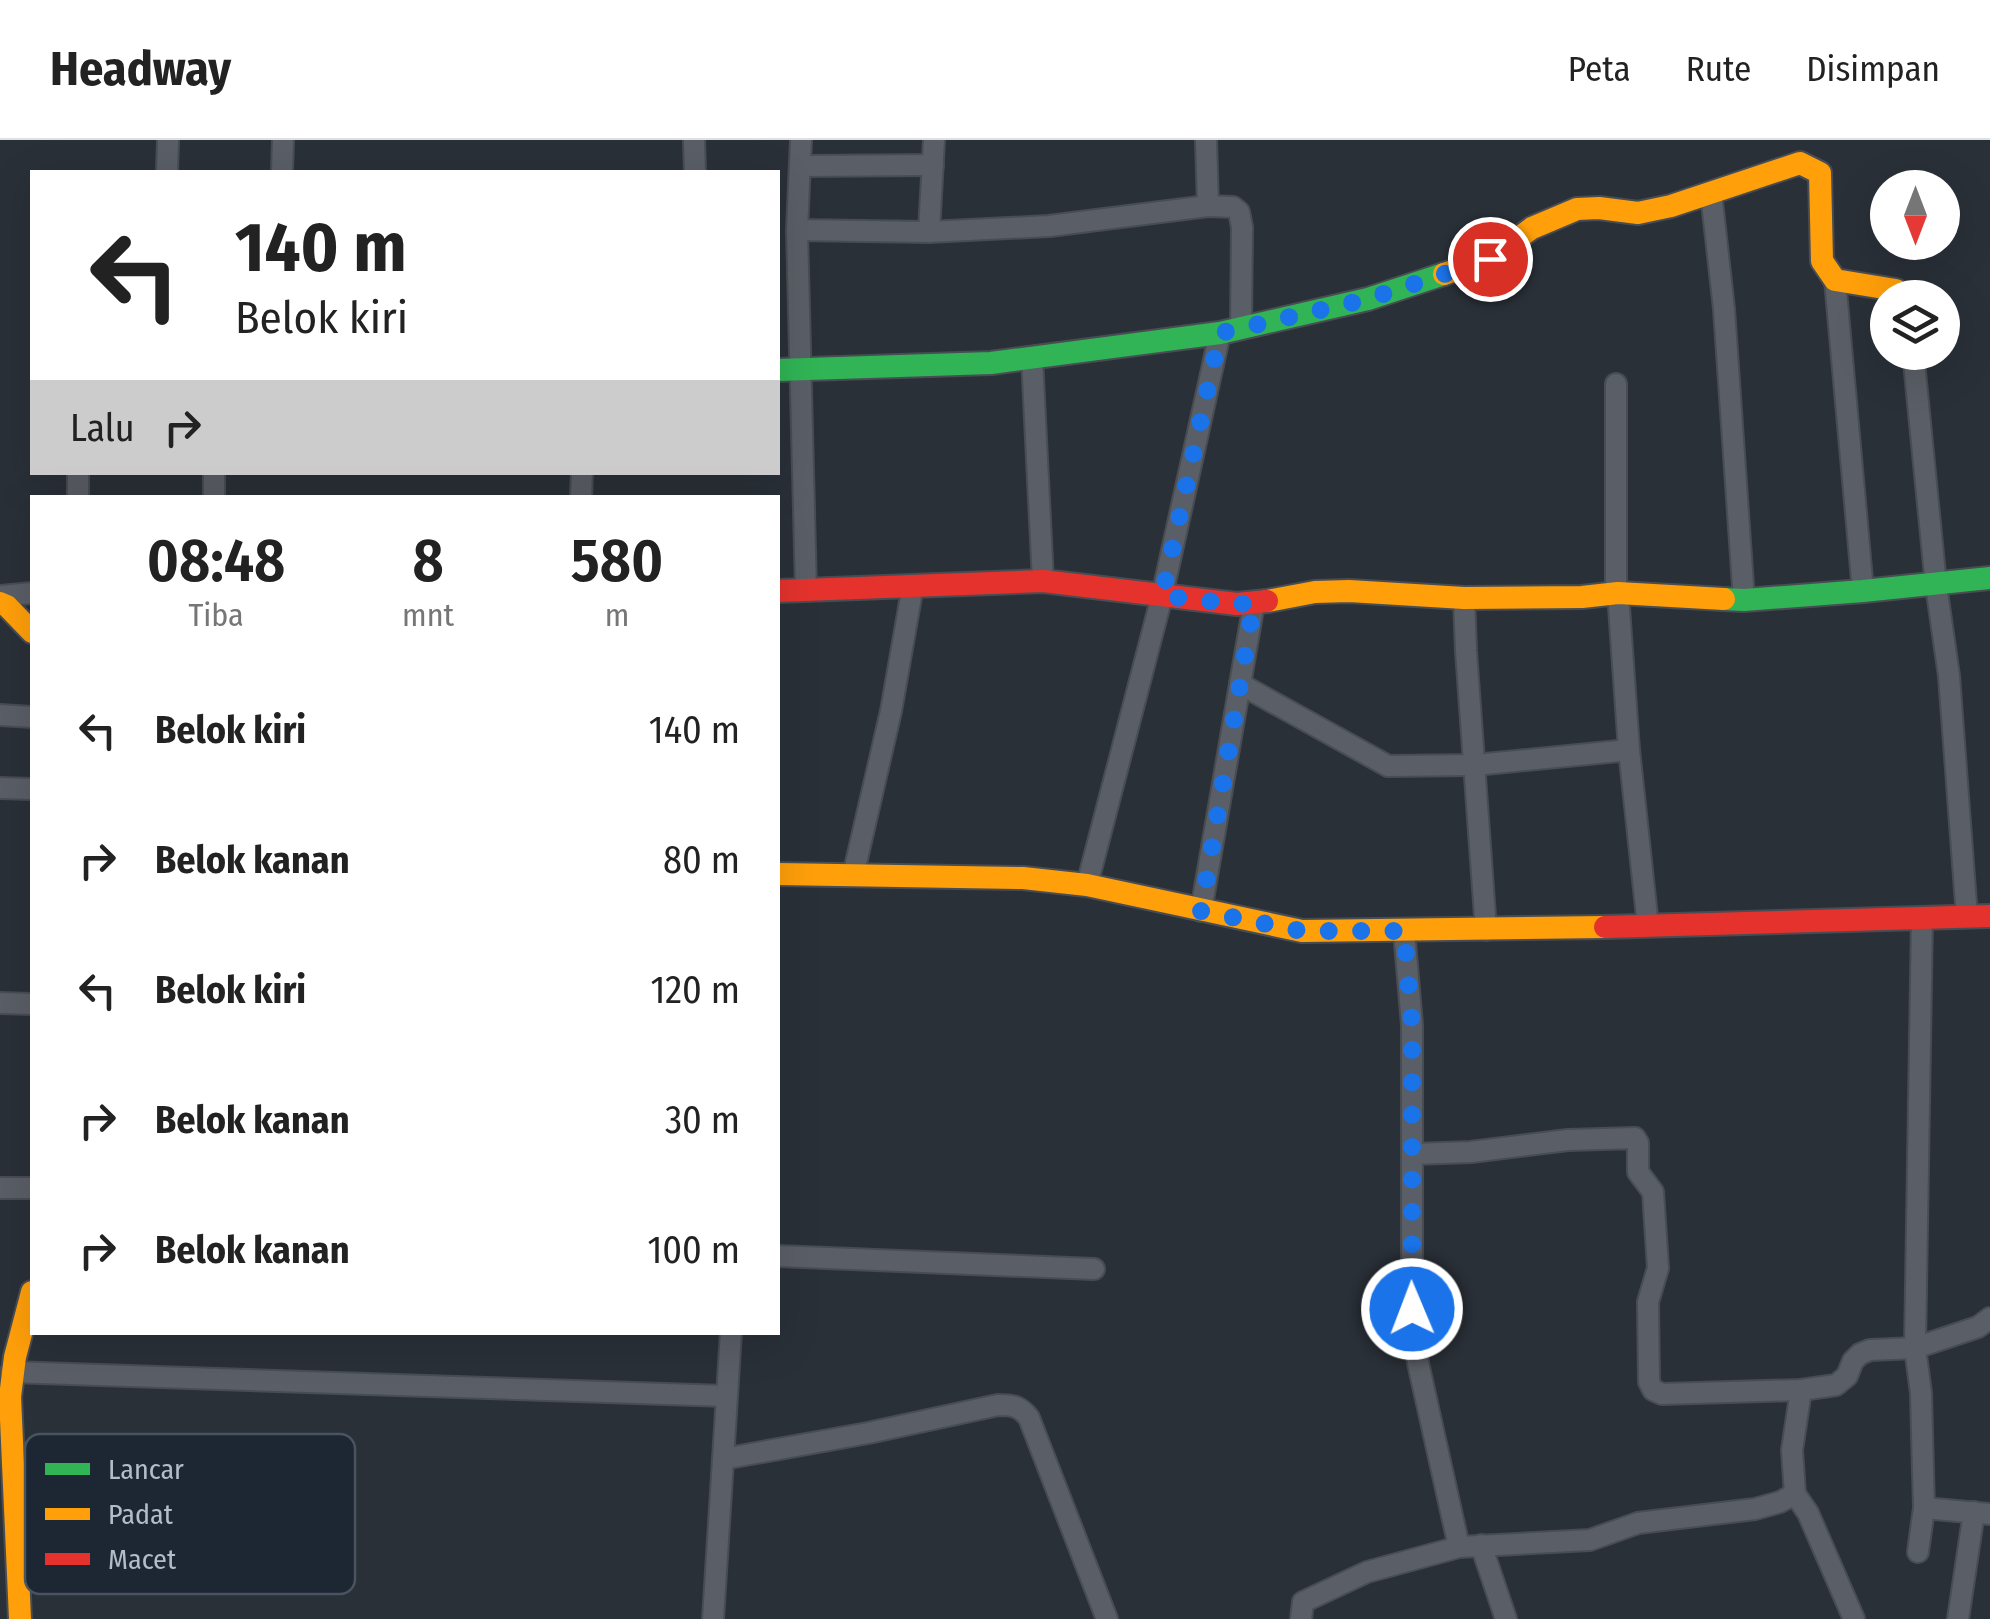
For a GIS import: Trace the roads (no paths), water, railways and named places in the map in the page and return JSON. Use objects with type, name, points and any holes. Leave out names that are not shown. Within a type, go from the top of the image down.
[{"type":"street","points":[[167,170],[168,140]]},
{"type":"street","points":[[282,170],[283,140]]},
{"type":"street","points":[[694,140],[694,170]]},
{"type":"street","points":[[801,140],[788,369],[806,591]]},
{"type":"street","points":[[930,232],[934,140]]},
{"type":"street","points":[[1206,140],[1208,206]]},
{"type":"street","points":[[788,369],[974,364],[1231,330],[1368,299],[1490,259],[1532,228],[1577,209],[1638,213],[1671,206],[1800,163],[1820,173],[1822,262],[1835,280],[1862,591]]},
{"type":"street","points":[[800,166],[933,165]]},
{"type":"street","points":[[1712,193],[1744,600]]},
{"type":"street","points":[[797,230],[930,232],[1049,226],[1208,206],[1233,207],[1240,212],[1242,227],[1231,330],[1087,885]]},
{"type":"street","points":[[1835,280],[1870,286]]},
{"type":"street","points":[[1032,358],[1042,582]]},
{"type":"street","points":[[780,874],[1023,878],[1087,885],[1302,931],[1486,930],[1979,916],[1936,585],[1916,370]]},
{"type":"street","points":[[1616,384],[1617,593],[1648,926]]},
{"type":"street","points":[[780,591],[1042,582],[1237,604],[1316,592],[1464,598],[1617,593],[1744,600],[1990,578]]},
{"type":"street","points":[[853,876],[891,712],[913,585]]},
{"type":"street","points":[[0,599],[30,593]]},
{"type":"street","points":[[1464,598],[1486,930]]},
{"type":"street","points":[[0,599],[30,630]]},
{"type":"street","points":[[1201,911],[1254,603]]},
{"type":"street","points":[[1240,684],[1388,766],[1475,765],[1629,750]]},
{"type":"street","points":[[0,715],[30,717]]},
{"type":"street","points":[[0,788],[30,789]]},
{"type":"street","points":[[1918,1552],[1924,1508],[1916,1348],[1922,919]]},
{"type":"street","points":[[1404,931],[1412,1025],[1412,1309],[1418,1362],[1470,1546],[1506,1619]]},
{"type":"street","points":[[0,1004],[30,1004]]},
{"type":"street","points":[[1413,1154],[1635,1138],[1638,1172],[1653,1192],[1658,1268],[1648,1302],[1648,1382],[1662,1394],[1836,1386],[1860,1354],[1916,1348],[1978,1327],[1990,1318]]},
{"type":"street","points":[[0,1188],[30,1188]]},
{"type":"street","points":[[780,1256],[1094,1269]]},
{"type":"street","points":[[20,1619],[5,1398],[30,1300]]},
{"type":"street","points":[[712,1619],[730,1335]]},
{"type":"street","points":[[11,1372],[726,1396]]},
{"type":"street","points":[[1801,1390],[1792,1450],[1796,1494],[1854,1619]]},
{"type":"street","points":[[723,1459],[998,1405],[1022,1408],[1107,1619]]},
{"type":"street","points":[[1301,1619],[1303,1602],[1367,1572],[1470,1546],[1590,1540],[1638,1524],[1755,1509],[1796,1494]]},
{"type":"street","points":[[1924,1508],[1982,1513],[1958,1619]]}]
